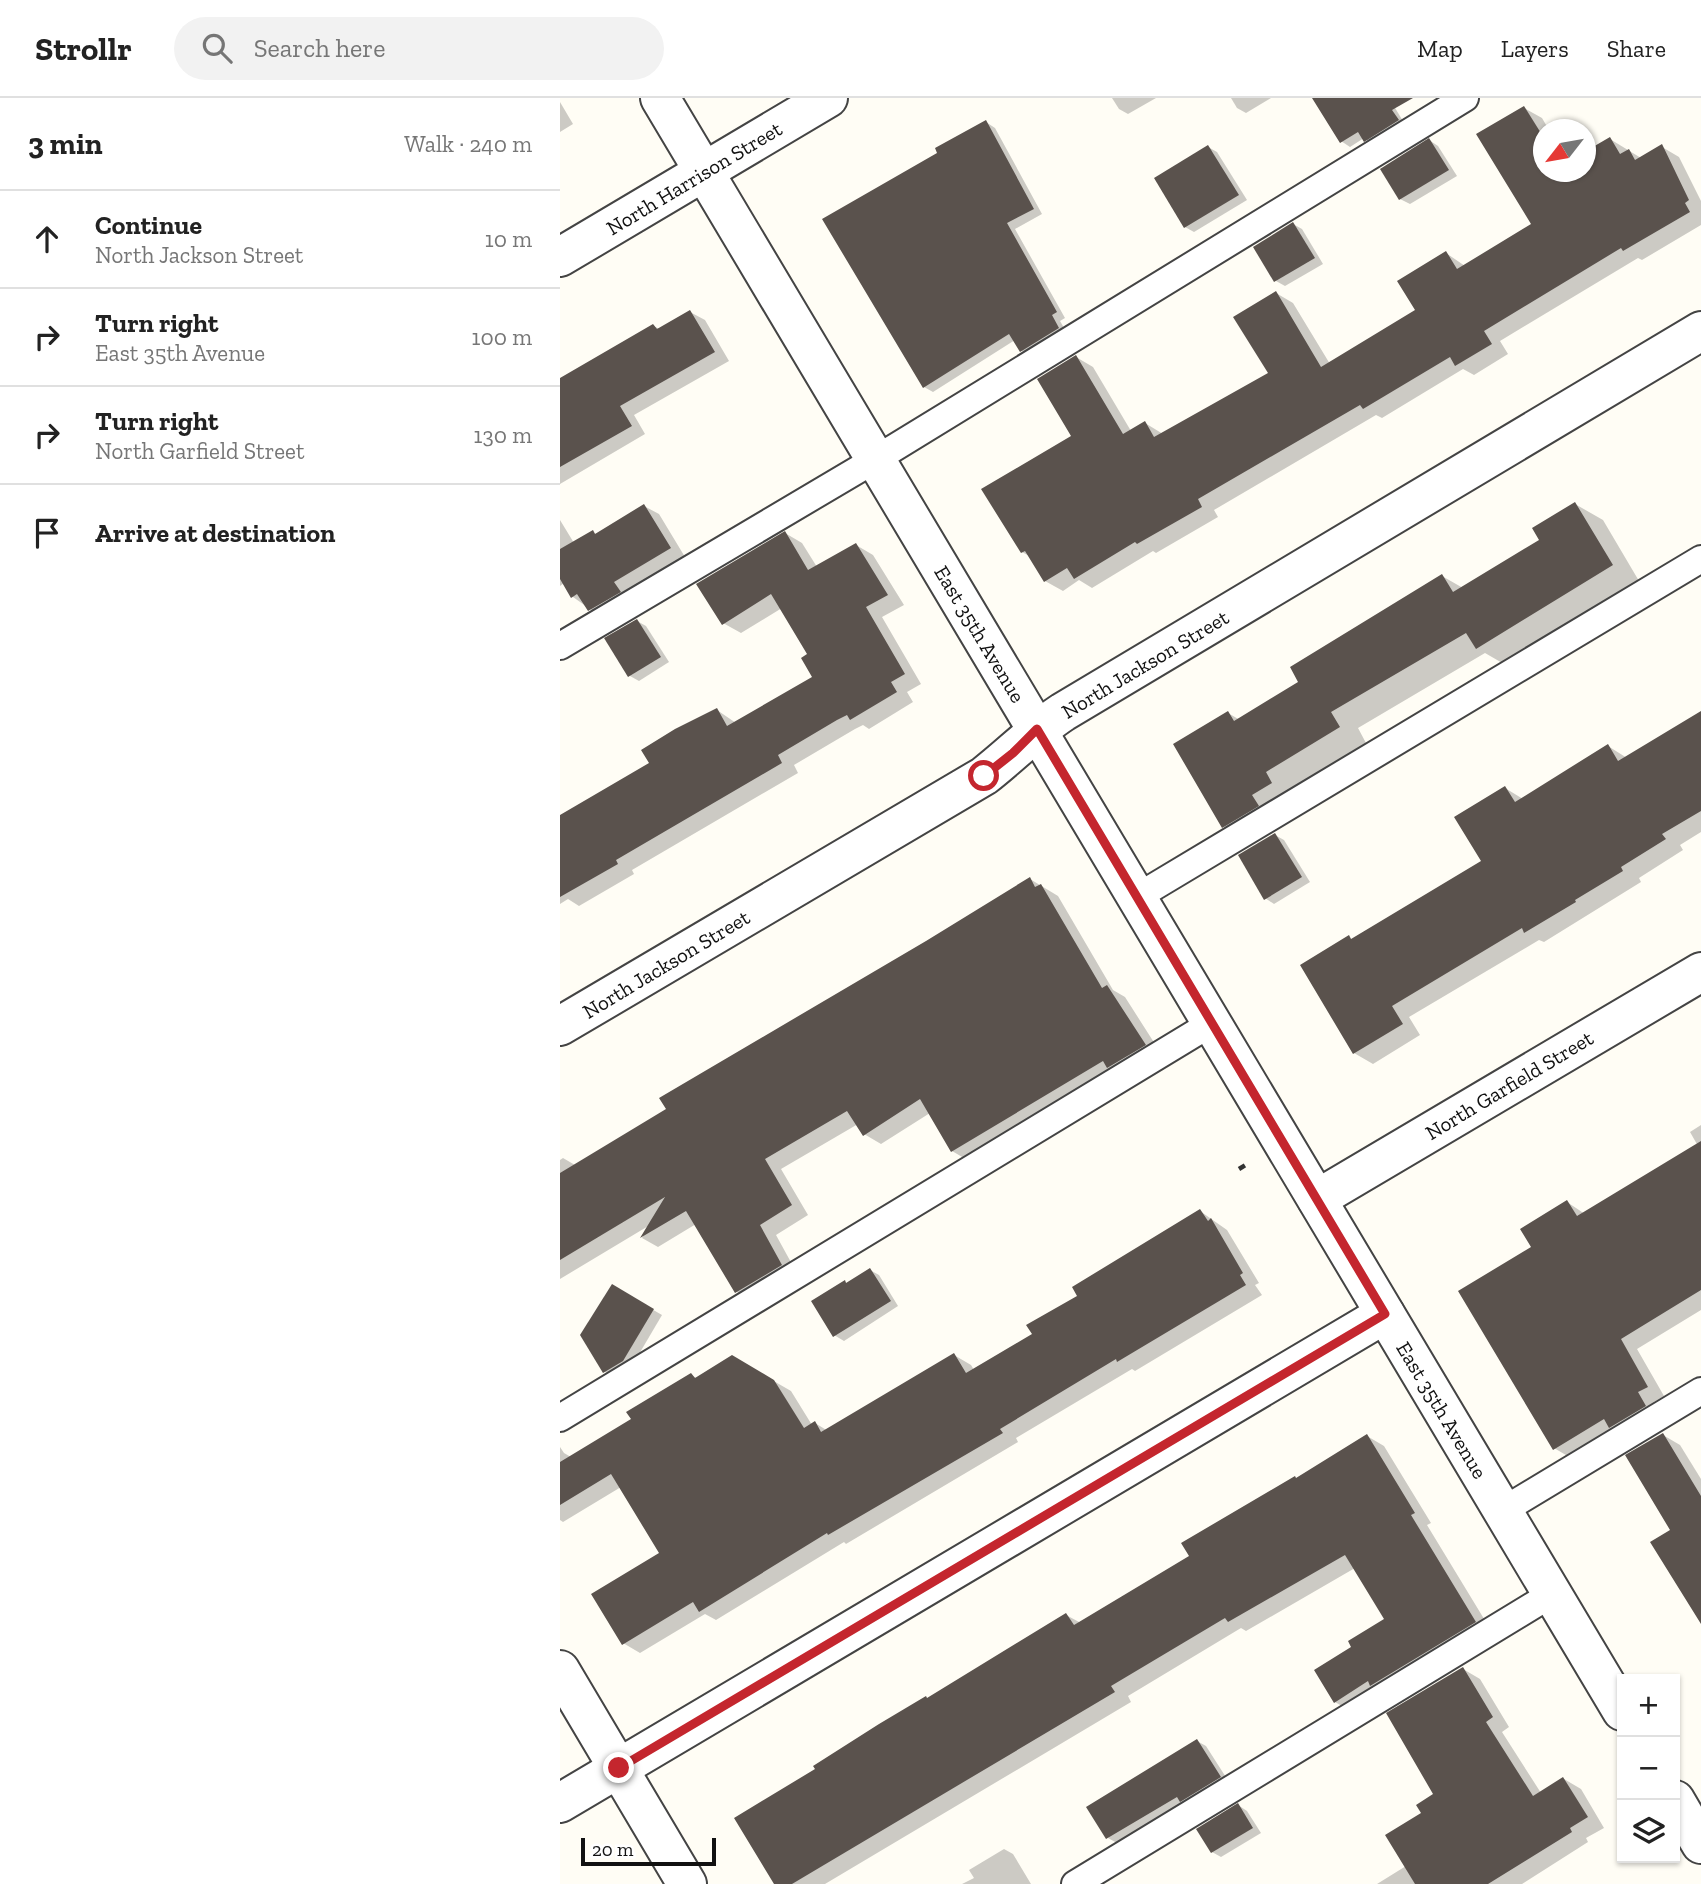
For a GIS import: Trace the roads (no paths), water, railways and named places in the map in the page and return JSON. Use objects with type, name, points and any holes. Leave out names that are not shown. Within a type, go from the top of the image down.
[{"type":"street","name":"East 35th Avenue","points":[[660,98],[1617,1704]]},
{"type":"street","name":"North Harrison Street","points":[[560,257],[828,98]]},
{"type":"street","name":"North Jackson Street","points":[[560,1026],[984,776],[1037,729],[1701,331]]},
{"type":"street","name":"North Garfield Street","points":[[1317,1199],[1701,972]]},
{"type":"street","points":[[560,1803],[1385,1314]]},
{"type":"street","points":[[560,1670],[687,1884]]},
{"type":"lane","points":[[560,646],[876,458],[1465,98]]},
{"type":"lane","points":[[1137,897],[1701,559]]},
{"type":"lane","points":[[560,1418],[1212,1023]]},
{"type":"lane","points":[[1502,1511],[1701,1391]]},
{"type":"lane","points":[[1075,1884],[1552,1594]]}]
